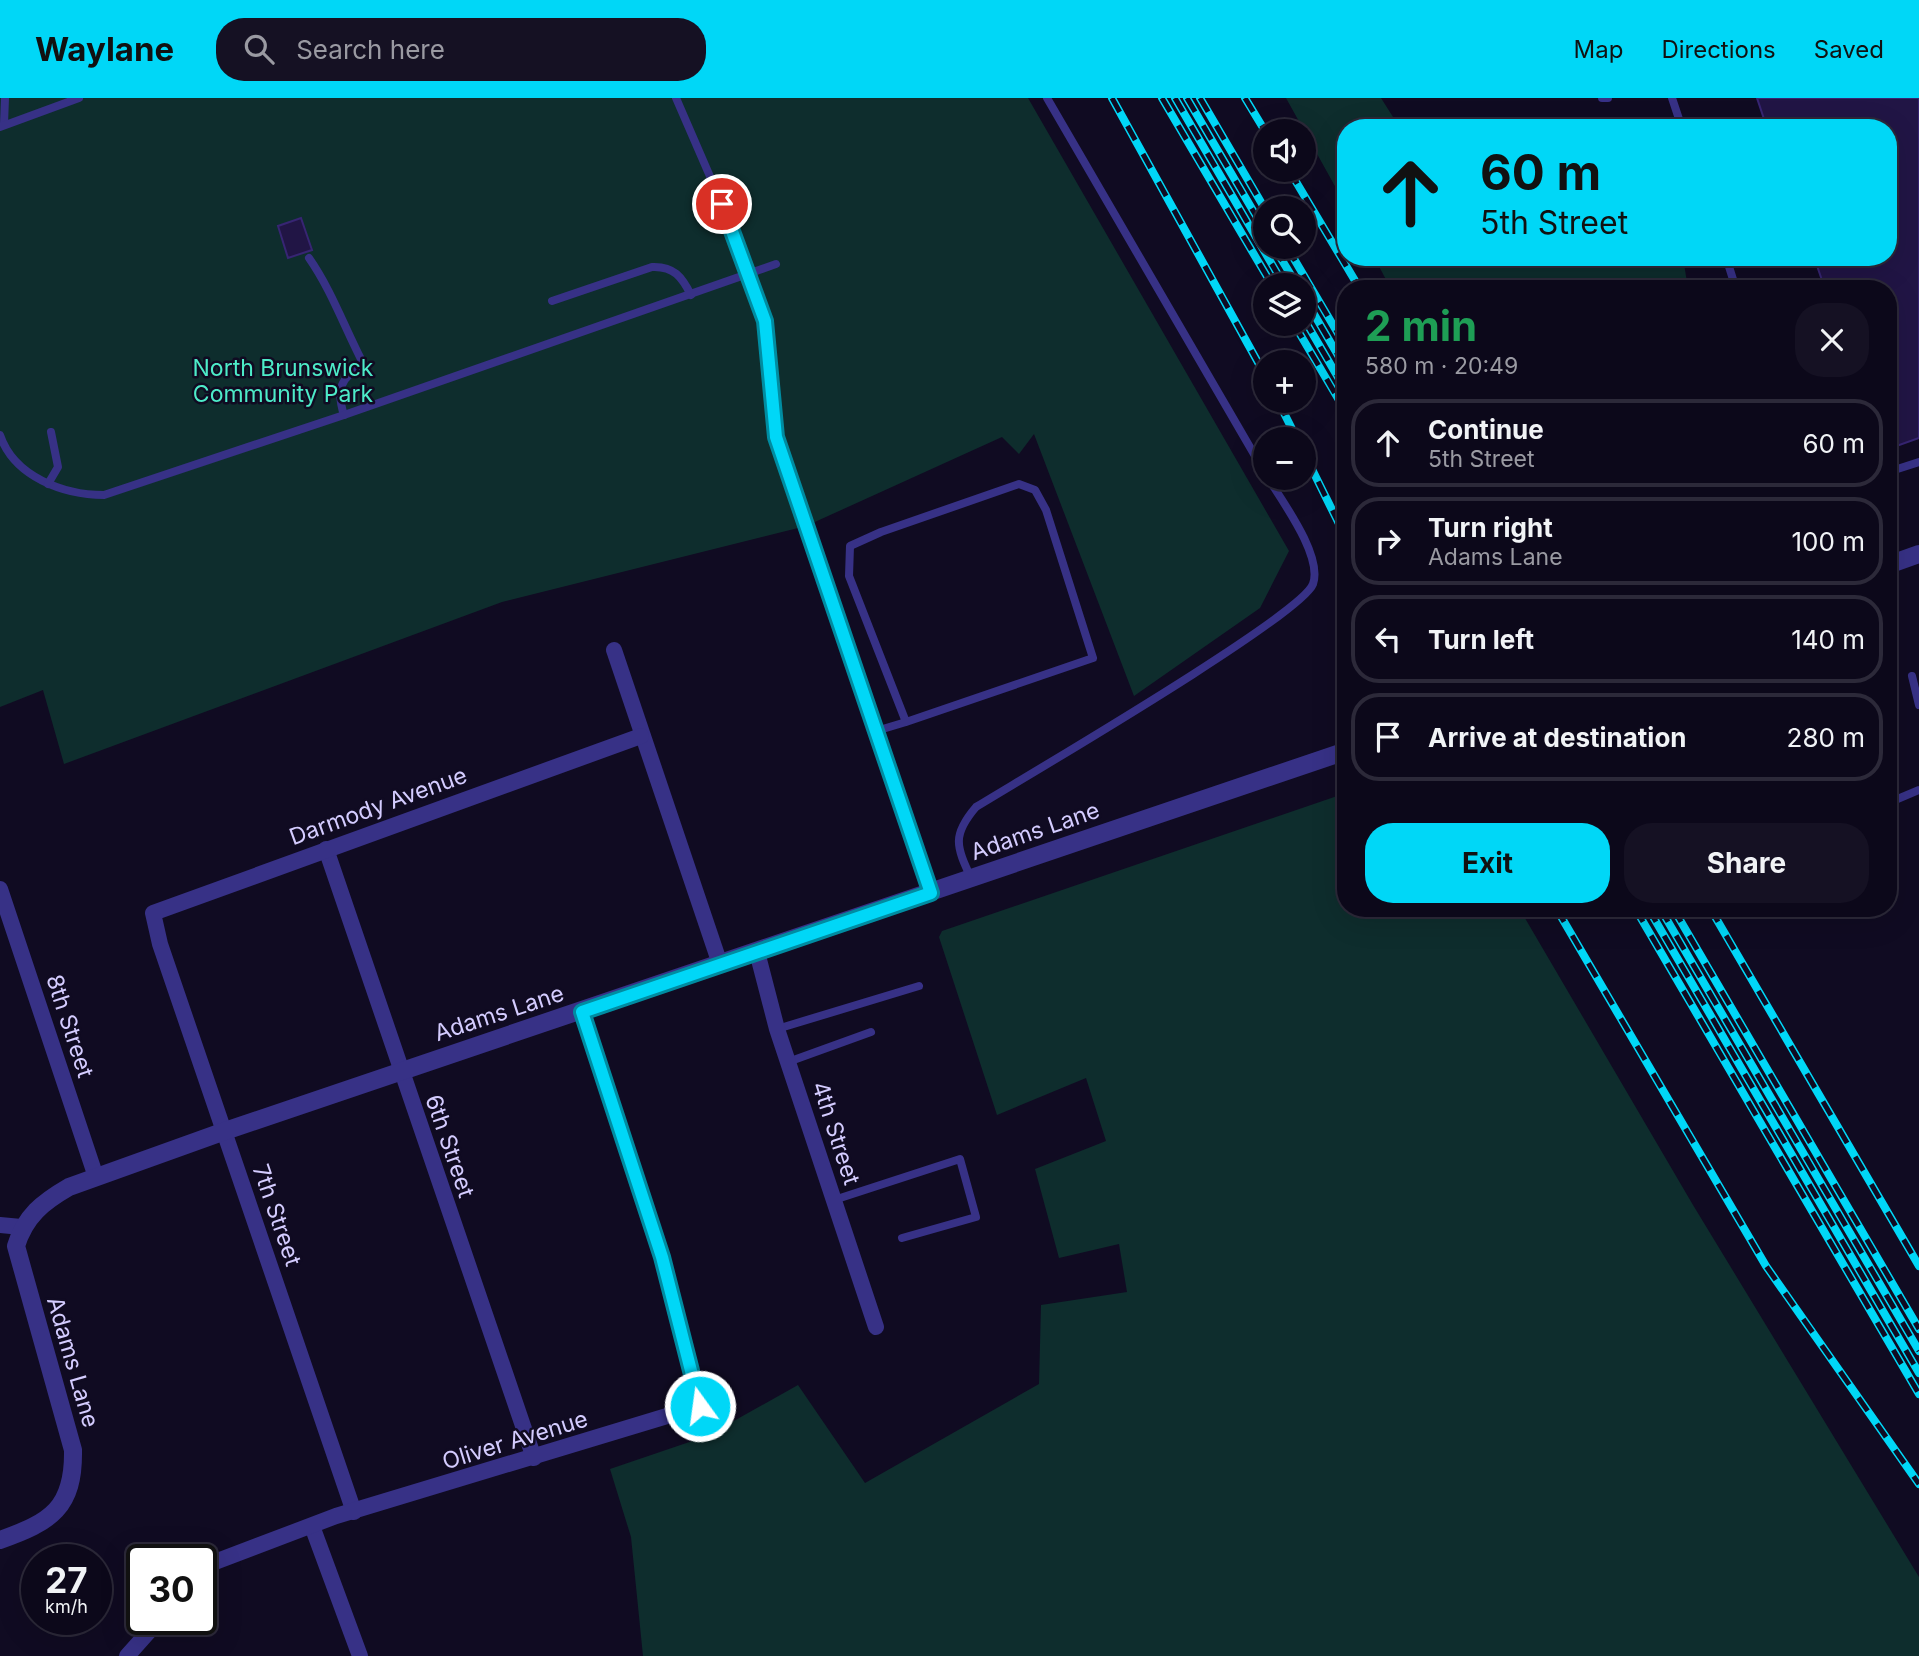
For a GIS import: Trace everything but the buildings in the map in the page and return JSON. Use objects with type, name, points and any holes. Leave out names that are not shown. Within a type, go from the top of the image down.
[{"type":"street","points":[[1897,562],[1919,554]]},
{"type":"street","points":[[614,650],[641,737],[720,964]]},
{"type":"street","name":"Darmody Avenue","points":[[158,934],[153,913],[641,737]]},
{"type":"street","name":"Adams Lane","points":[[0,1540],[47,1521],[65,1501],[73,1477],[73,1450],[16,1246],[22,1227],[35,1209],[53,1196],[96,1177],[225,1131],[1337,754]]},
{"type":"street","name":"6th Street","points":[[326,849],[534,1458]]},
{"type":"street","name":"8th Street","points":[[0,889],[96,1177]]},
{"type":"street","name":"7th Street","points":[[158,934],[354,1512]]},
{"type":"street","name":"4th Street","points":[[758,952],[788,1062],[876,1327]]},
{"type":"street","name":"Oliver Avenue","points":[[217,1561],[354,1512],[700,1406],[662,1257],[582,1012]]},
{"type":"street","points":[[0,1225],[22,1227]]},
{"type":"street","points":[[312,1526],[360,1656]]},
{"type":"street","points":[[127,1656],[146,1635]]},
{"type":"lane","points":[[5,98],[2,126],[79,98]]},
{"type":"lane","points":[[677,98],[765,321],[776,437],[931,893]]},
{"type":"lane","points":[[1047,98],[1253,452]]},
{"type":"lane","points":[[1602,98],[1608,98]]},
{"type":"lane","points":[[1672,98],[1679,119]]},
{"type":"lane","points":[[309,258],[329,289],[341,322],[364,365],[345,376],[340,385],[338,393],[344,415]]},
{"type":"lane","points":[[0,435],[9,455],[48,484],[85,495],[104,495],[344,415],[776,264]]},
{"type":"lane","points":[[552,301],[652,267],[662,267],[679,274],[691,295]]},
{"type":"lane","points":[[48,484],[58,467],[51,432]]},
{"type":"lane","points":[[1897,469],[1919,462]]},
{"type":"lane","points":[[876,731],[906,722],[1093,658],[1046,510],[1035,490],[1019,484],[881,532],[850,546],[849,576],[906,722]]},
{"type":"lane","points":[[971,878],[959,852],[958,837],[963,822],[976,807],[1212,661],[1302,599],[1313,583],[1314,569],[1308,546],[1275,490]]},
{"type":"lane","points":[[1912,676],[1919,705]]},
{"type":"lane","points":[[1897,799],[1919,790]]},
{"type":"lane","points":[[778,1029],[919,986]]},
{"type":"lane","points":[[788,1062],[871,1032]]},
{"type":"lane","points":[[834,1200],[960,1159],[976,1217],[902,1238]]},
{"type":"green space","name":"North Brunswick Community Park","points":[[0,98],[1028,98],[1289,551],[1260,608],[1134,696],[1034,434],[1019,454],[1002,437],[806,526],[502,602],[64,764],[43,690],[0,707]]},
{"type":"green space","points":[[1286,98],[1381,98],[1394,119],[1337,119],[1337,190],[1316,152],[1316,119],[1298,119]]},
{"type":"green space","points":[[1379,266],[1684,266],[1687,280],[1386,280]]},
{"type":"green space","points":[[1337,796],[1337,917],[1524,917],[1693,1205],[1919,1577],[1919,1656],[643,1656],[631,1537],[610,1469],[707,1436],[798,1385],[865,1483],[1039,1384],[1041,1305],[1127,1292],[1119,1244],[1059,1258],[1035,1169],[1106,1141],[1086,1078],[997,1115],[939,937],[942,931]]},
{"type":"railway","points":[[1112,98],[1253,353]]},
{"type":"railway","points":[[1162,98],[1265,273]]},
{"type":"railway","points":[[1175,98],[1277,273]]},
{"type":"railway","points":[[1187,98],[1253,211]]},
{"type":"railway","points":[[1200,98],[1257,196]]},
{"type":"railway","points":[[1245,98],[1258,119]]},
{"type":"railway","points":[[1296,182],[1337,250]]},
{"type":"railway","points":[[1281,259],[1290,273]]},
{"type":"railway","points":[[1294,259],[1337,332]]},
{"type":"railway","points":[[1346,266],[1355,280]]},
{"type":"railway","points":[[1316,318],[1337,354]]},
{"type":"railway","points":[[1301,336],[1337,397]]},
{"type":"railway","points":[[1314,336],[1337,376]]},
{"type":"railway","points":[[1284,413],[1291,427]]},
{"type":"railway","points":[[1316,477],[1337,520]]},
{"type":"railway","points":[[1561,917],[1766,1266],[1919,1484]]},
{"type":"railway","points":[[1640,917],[1919,1394]]},
{"type":"railway","points":[[1653,917],[1919,1373]]},
{"type":"railway","points":[[1665,917],[1919,1351]]},
{"type":"railway","points":[[1678,917],[1919,1329]]},
{"type":"railway","points":[[1715,917],[1919,1266]]},
{"type":"route","points":[[700,1406],[662,1257],[582,1012],[931,893],[776,437],[765,321],[722,204]]}]
